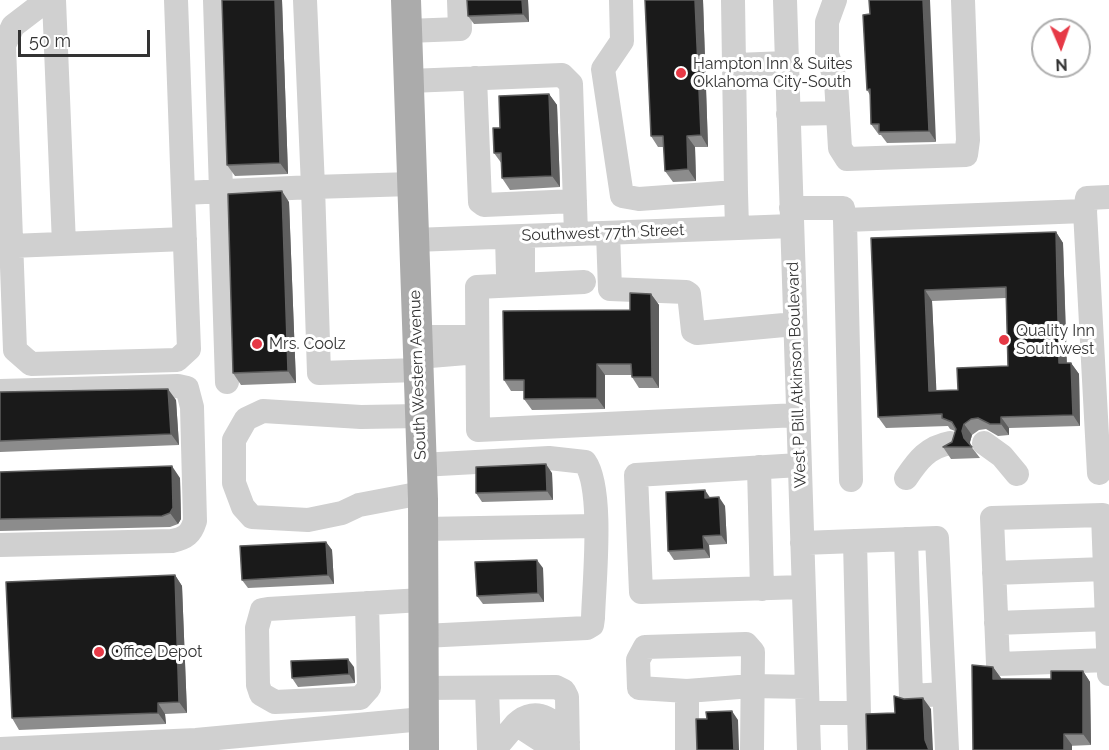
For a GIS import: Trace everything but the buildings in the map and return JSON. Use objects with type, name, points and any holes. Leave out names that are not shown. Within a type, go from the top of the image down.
[{"type":"main road","name":"South Western Avenue","points":[[406,0],[422,479],[424,750]]},
{"type":"street","points":[[47,0],[13,26],[4,45],[15,350],[31,364],[177,360],[189,349],[176,0]]},
{"type":"street","points":[[54,0],[64,244]]},
{"type":"street","points":[[215,0],[227,381]]},
{"type":"street","points":[[305,0],[319,373],[418,355],[466,353],[475,346]]},
{"type":"street","points":[[407,31],[460,29],[459,0]]},
{"type":"street","points":[[621,0],[622,40],[603,69],[622,196],[639,199],[736,192]]},
{"type":"street","points":[[733,0],[736,65],[737,228]]},
{"type":"street","name":"West P Bill Atkinson Boulevard","points":[[785,0],[809,750]]},
{"type":"street","points":[[835,0],[827,22],[826,47],[836,81],[840,148],[847,159],[966,155],[968,140],[963,0]]},
{"type":"street","points":[[736,65],[787,63]]},
{"type":"street","points":[[409,81],[562,75],[572,84],[576,234]]},
{"type":"street","points":[[475,78],[479,197],[484,205],[575,201]]},
{"type":"street","points":[[788,114],[838,113]]},
{"type":"street","points":[[183,193],[412,184]]},
{"type":"street","points":[[1099,473],[1085,211],[1087,198],[1109,197]]},
{"type":"street","name":"Southwest 77th Street","points":[[414,240],[737,228],[843,208],[845,220]]},
{"type":"street","points":[[851,480],[845,220],[1085,211]]},
{"type":"street","points":[[608,233],[608,285],[610,288],[686,292],[689,294],[693,330],[697,333],[795,324]]},
{"type":"street","points":[[515,237],[508,274],[516,284]]},
{"type":"street","points":[[11,246],[184,239]]},
{"type":"street","points":[[584,282],[477,287],[475,346],[478,430],[798,415]]},
{"type":"street","points":[[0,391],[178,386],[187,388],[192,407],[195,520],[191,533],[184,539],[172,541],[0,545]]},
{"type":"street","points":[[420,416],[361,417],[263,411],[246,419],[234,440],[234,483],[243,507],[252,517],[308,520],[342,513],[422,479],[549,458],[585,462],[592,472],[595,487],[592,625],[587,628],[423,636]]},
{"type":"street","points":[[906,478],[922,456],[941,445],[950,443]]},
{"type":"street","points":[[984,443],[1002,456],[1017,474]]},
{"type":"street","points":[[800,465],[636,475],[641,592],[804,587]]},
{"type":"street","points":[[759,467],[762,588]]},
{"type":"street","points":[[1108,660],[998,664],[992,518],[1103,515],[1107,569],[1109,674]]},
{"type":"street","points":[[423,529],[595,526]]},
{"type":"street","points":[[802,543],[938,538],[947,750]]},
{"type":"street","points":[[906,539],[911,696],[944,694]]},
{"type":"street","points":[[855,541],[860,750]]},
{"type":"street","points":[[994,573],[1107,569]]},
{"type":"street","points":[[367,603],[369,688],[360,699],[275,702],[261,694],[258,686],[257,628],[262,610],[367,603],[422,600]]},
{"type":"street","points":[[996,623],[1108,619]]},
{"type":"street","points":[[752,750],[752,686],[753,652],[746,644],[645,647],[638,660],[639,688],[686,700],[752,686],[807,687]]},
{"type":"street","points":[[423,688],[556,687],[564,691],[567,697],[564,747]]},
{"type":"street","points":[[487,688],[489,750]]},
{"type":"street","points":[[686,700],[687,750]]},
{"type":"street","points":[[808,713],[859,713]]},
{"type":"street","points":[[494,750],[516,724],[530,717],[550,718],[558,725],[564,747]]},
{"type":"street","points":[[0,749],[196,745],[423,719]]},
{"type":"place","name":"Hampton Inn & Suites Oklahoma City-South","points":[[681,73]]},
{"type":"place","name":"Quality Inn Southwest","points":[[1004,340]]},
{"type":"place","name":"Mrs. Coolz","points":[[257,344]]},
{"type":"place","name":"Office Depot","points":[[99,652]]}]
